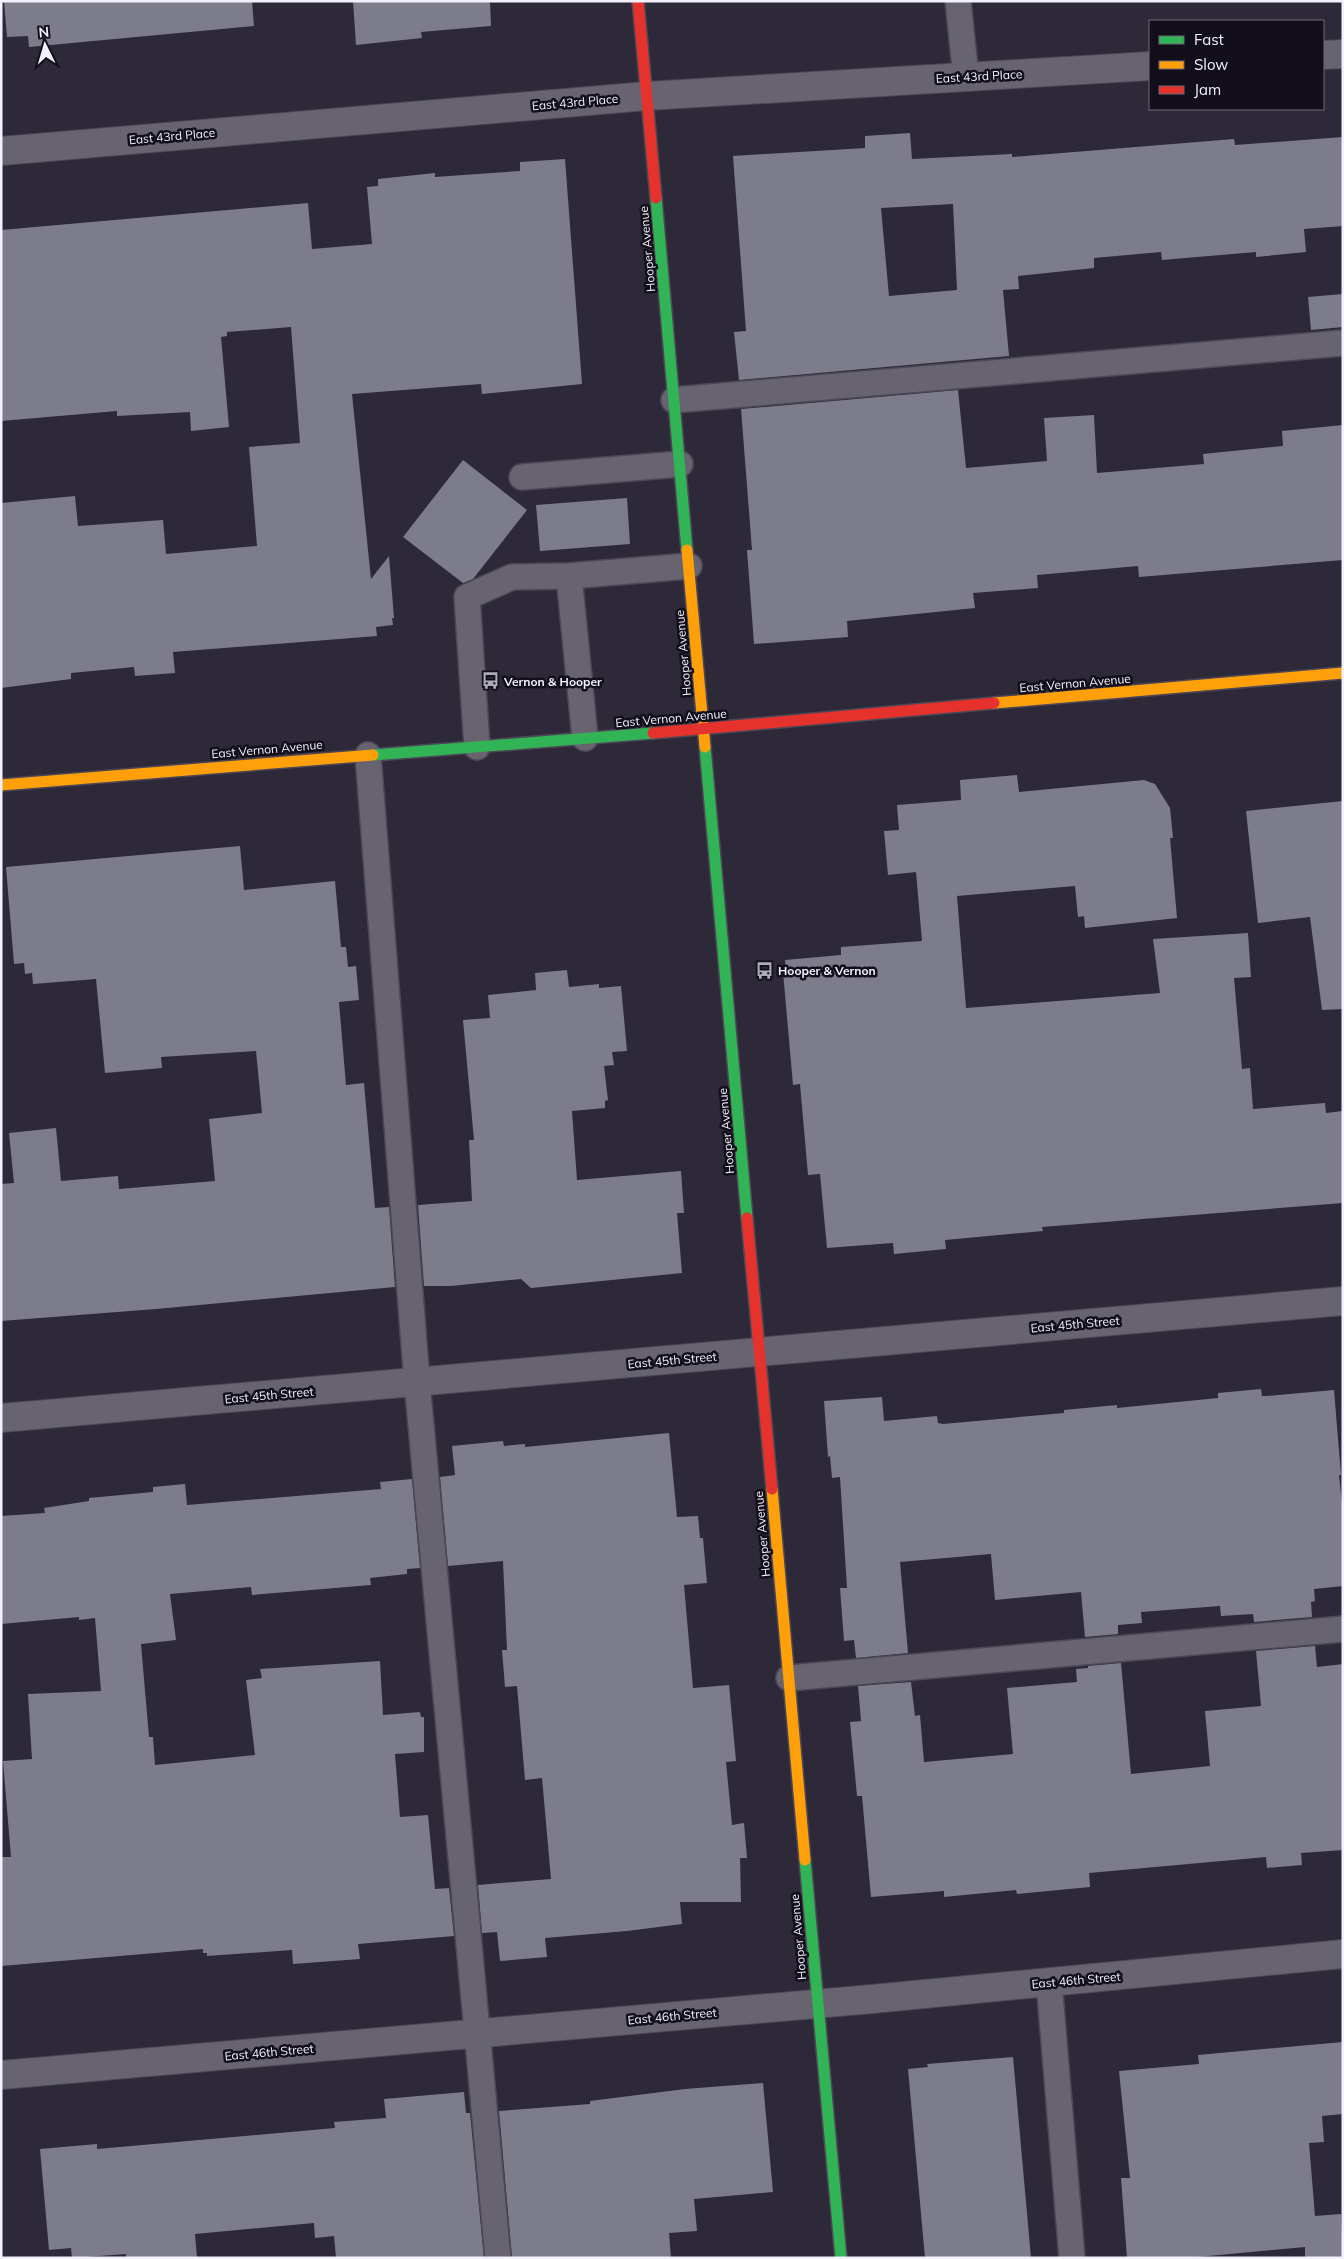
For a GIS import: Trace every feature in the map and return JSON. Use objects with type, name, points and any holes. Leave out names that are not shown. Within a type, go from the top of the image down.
[{"type":"street","name":"Hooper Avenue","points":[[638,1],[840,2258]]},
{"type":"street","points":[[1324,55],[1343,54]]},
{"type":"street","name":"East 43rd Place","points":[[1,151],[647,96],[1149,66]]},
{"type":"street","name":"East Vernon Avenue","points":[[1,784],[704,729],[1343,674]]},
{"type":"street","name":"East 45th Street","points":[[1,1418],[1343,1301]]},
{"type":"street","name":"East 46th Street","points":[[1,2075],[818,2004],[1343,1954]]},
{"type":"lane","points":[[958,1],[966,77]]},
{"type":"lane","points":[[674,400],[1343,343]]},
{"type":"lane","points":[[522,477],[680,464]]},
{"type":"lane","points":[[478,747],[467,597],[512,577],[569,576],[689,566]]},
{"type":"lane","points":[[569,576],[585,738]]},
{"type":"lane","points":[[368,755],[417,1382],[498,2258]]},
{"type":"lane","points":[[789,1678],[1343,1629]]},
{"type":"lane","points":[[1049,1982],[1072,2258]]},
{"type":"building","points":[[4,1],[252,1],[254,26],[29,47],[28,36],[7,37]]},
{"type":"building","points":[[353,1],[490,1],[491,26],[421,32],[422,38],[356,45]]},
{"type":"building","points":[[910,133],[912,159],[1012,154],[1012,157],[1234,139],[1235,145],[1343,137],[1343,226],[1304,229],[1306,252],[1256,257],[1256,252],[1162,260],[1161,252],[1094,258],[1094,268],[1018,276],[1019,289],[1003,290],[1009,356],[739,380],[734,332],[746,331],[733,156],[865,148],[865,136]],"holes":[[[953,204],[957,290],[889,296],[881,208]]]},
{"type":"building","points":[[565,159],[582,384],[482,394],[481,384],[352,394],[371,579],[389,556],[393,625],[376,627],[377,636],[173,652],[175,673],[135,676],[134,667],[71,673],[71,679],[1,688],[1,503],[75,496],[78,526],[163,520],[166,554],[257,546],[249,447],[300,443],[291,327],[227,332],[227,336],[221,337],[229,427],[191,431],[190,412],[117,416],[117,411],[1,421],[1,230],[308,203],[312,249],[372,244],[367,187],[378,186],[378,179],[435,173],[435,177],[520,171],[520,162]]},
{"type":"building","points":[[1343,294],[1343,327],[1311,330],[1308,297]]},
{"type":"building","points":[[958,390],[966,468],[1047,461],[1044,418],[1094,415],[1097,473],[1204,464],[1203,454],[1283,446],[1282,431],[1343,425],[1343,560],[1139,577],[1138,566],[1037,575],[1038,588],[973,593],[975,608],[847,621],[848,637],[754,644],[747,550],[752,550],[741,409]]},
{"type":"building","points":[[463,460],[527,510],[473,579],[463,583],[403,537]]},
{"type":"building","points":[[627,498],[630,544],[540,551],[536,505]]},
{"type":"building","points":[[1017,775],[1019,792],[1144,780],[1155,784],[1170,808],[1173,838],[1170,838],[1177,918],[1085,928],[1084,916],[1078,917],[1075,886],[957,896],[966,1008],[1160,993],[1153,939],[1248,933],[1251,977],[1234,978],[1242,1069],[1250,1068],[1253,1109],[1325,1103],[1326,1113],[1343,1111],[1343,1203],[1042,1227],[1043,1231],[945,1240],[946,1249],[894,1254],[893,1243],[827,1248],[820,1174],[808,1175],[800,1084],[793,1085],[783,972],[786,971],[785,960],[841,955],[841,947],[922,941],[916,872],[888,875],[884,831],[899,830],[897,805],[961,800],[960,780]]},
{"type":"building","points":[[1343,801],[1343,1009],[1322,1010],[1310,917],[1258,923],[1246,811]]},
{"type":"building","points":[[240,846],[244,890],[335,881],[341,947],[346,947],[348,967],[356,966],[359,1000],[339,1002],[346,1085],[364,1083],[375,1208],[389,1207],[395,1287],[1,1321],[1,1184],[14,1183],[9,1133],[56,1128],[61,1181],[118,1176],[119,1189],[215,1181],[209,1119],[262,1113],[256,1051],[161,1057],[162,1068],[105,1073],[96,979],[33,984],[32,973],[25,974],[24,963],[14,964],[6,867]]},
{"type":"building","points":[[567,970],[569,987],[599,984],[599,988],[621,986],[627,1051],[612,1052],[614,1065],[604,1066],[608,1100],[605,1101],[605,1108],[572,1111],[577,1180],[681,1171],[684,1213],[677,1213],[682,1273],[531,1288],[521,1279],[451,1286],[424,1286],[418,1205],[472,1201],[469,1140],[474,1140],[463,1020],[490,1018],[488,995],[536,990],[535,973]]},
{"type":"building","points":[[1261,1389],[1262,1396],[1334,1390],[1343,1513],[1343,1586],[1314,1589],[1315,1601],[1311,1602],[1312,1617],[1254,1622],[1253,1614],[1221,1616],[1220,1606],[1141,1612],[1142,1623],[1118,1625],[1118,1634],[1085,1637],[1081,1592],[995,1600],[991,1554],[900,1562],[908,1653],[856,1658],[854,1640],[844,1641],[840,1588],[847,1588],[840,1477],[832,1478],[830,1456],[828,1457],[824,1401],[882,1397],[884,1421],[937,1416],[938,1423],[943,1424],[1064,1413],[1064,1410],[1117,1405],[1117,1408],[1218,1398],[1218,1393]]},
{"type":"building","points":[[669,1433],[677,1517],[698,1516],[700,1538],[703,1538],[707,1583],[684,1585],[693,1688],[729,1685],[736,1761],[726,1762],[732,1825],[744,1823],[747,1858],[740,1858],[741,1902],[680,1902],[682,1924],[545,1938],[547,1957],[500,1961],[497,1932],[482,1933],[478,1885],[551,1879],[542,1778],[525,1780],[517,1686],[505,1687],[502,1650],[507,1650],[503,1561],[448,1566],[440,1477],[455,1475],[452,1446],[503,1441],[504,1446],[525,1444],[525,1447]]},
{"type":"building","points":[[412,1479],[420,1568],[407,1569],[407,1574],[370,1578],[371,1585],[252,1595],[251,1587],[170,1594],[176,1640],[141,1644],[149,1737],[153,1737],[155,1765],[255,1755],[246,1680],[262,1678],[260,1669],[380,1661],[383,1715],[420,1712],[421,1717],[424,1717],[424,1752],[395,1754],[400,1817],[428,1815],[435,1889],[449,1888],[454,1936],[358,1944],[360,1959],[293,1964],[292,1950],[207,1956],[207,1953],[203,1953],[203,1949],[1,1966],[1,1857],[11,1857],[3,1761],[32,1759],[28,1694],[101,1691],[95,1618],[79,1620],[79,1617],[1,1624],[1,1516],[45,1513],[44,1508],[89,1501],[89,1498],[153,1492],[153,1487],[185,1484],[187,1505],[381,1489],[380,1482]]},
{"type":"building","points":[[1315,1646],[1317,1667],[1343,1664],[1343,1850],[1301,1853],[1302,1865],[1267,1868],[1266,1857],[1089,1873],[1090,1887],[1017,1894],[1016,1890],[944,1897],[944,1891],[871,1897],[862,1796],[857,1796],[850,1722],[861,1721],[858,1686],[911,1682],[915,1716],[920,1715],[924,1762],[1013,1754],[1007,1688],[1077,1682],[1076,1669],[1121,1663],[1131,1774],[1210,1766],[1205,1711],[1261,1706],[1256,1651]]},
{"type":"building","points":[[1343,2042],[1343,2114],[1322,2116],[1324,2142],[1309,2143],[1315,2216],[1341,2214],[1343,2258],[1305,2258],[1305,2247],[1187,2258],[1127,2258],[1121,2178],[1130,2178],[1119,2071],[1199,2064],[1198,2055]]},
{"type":"building","points":[[1013,2057],[1031,2258],[925,2258],[908,2069],[928,2067],[927,2064]]},
{"type":"building","points":[[763,2083],[773,2192],[694,2199],[697,2231],[669,2233],[671,2258],[512,2258],[499,2111],[590,2104],[590,2101],[685,2089]]},
{"type":"building","points":[[464,2092],[466,2113],[470,2113],[484,2258],[336,2258],[334,2236],[315,2238],[314,2223],[195,2234],[197,2258],[126,2258],[126,2254],[72,2258],[71,2248],[49,2250],[40,2149],[97,2144],[97,2149],[335,2128],[334,2122],[386,2118],[384,2099]]},
{"type":"traffic: fast","points":[[656,198],[687,550]]},
{"type":"traffic: fast","points":[[373,755],[653,733]]},
{"type":"traffic: fast","points":[[705,747],[747,1218]]},
{"type":"traffic: fast","points":[[805,1860],[841,2258]]},
{"type":"traffic: slow","points":[[687,550],[705,747]]},
{"type":"traffic: slow","points":[[994,703],[1343,673]]},
{"type":"traffic: slow","points":[[1,785],[373,755]]},
{"type":"traffic: slow","points":[[772,1489],[805,1860]]},
{"type":"traffic: jam","points":[[638,1],[656,198]]},
{"type":"traffic: jam","points":[[653,733],[994,703]]},
{"type":"traffic: jam","points":[[747,1218],[772,1489]]},
{"type":"place","name":"Vernon & Hooper","points":[[490,681]]},
{"type":"place","name":"Hooper & Vernon","points":[[764,970]]}]
